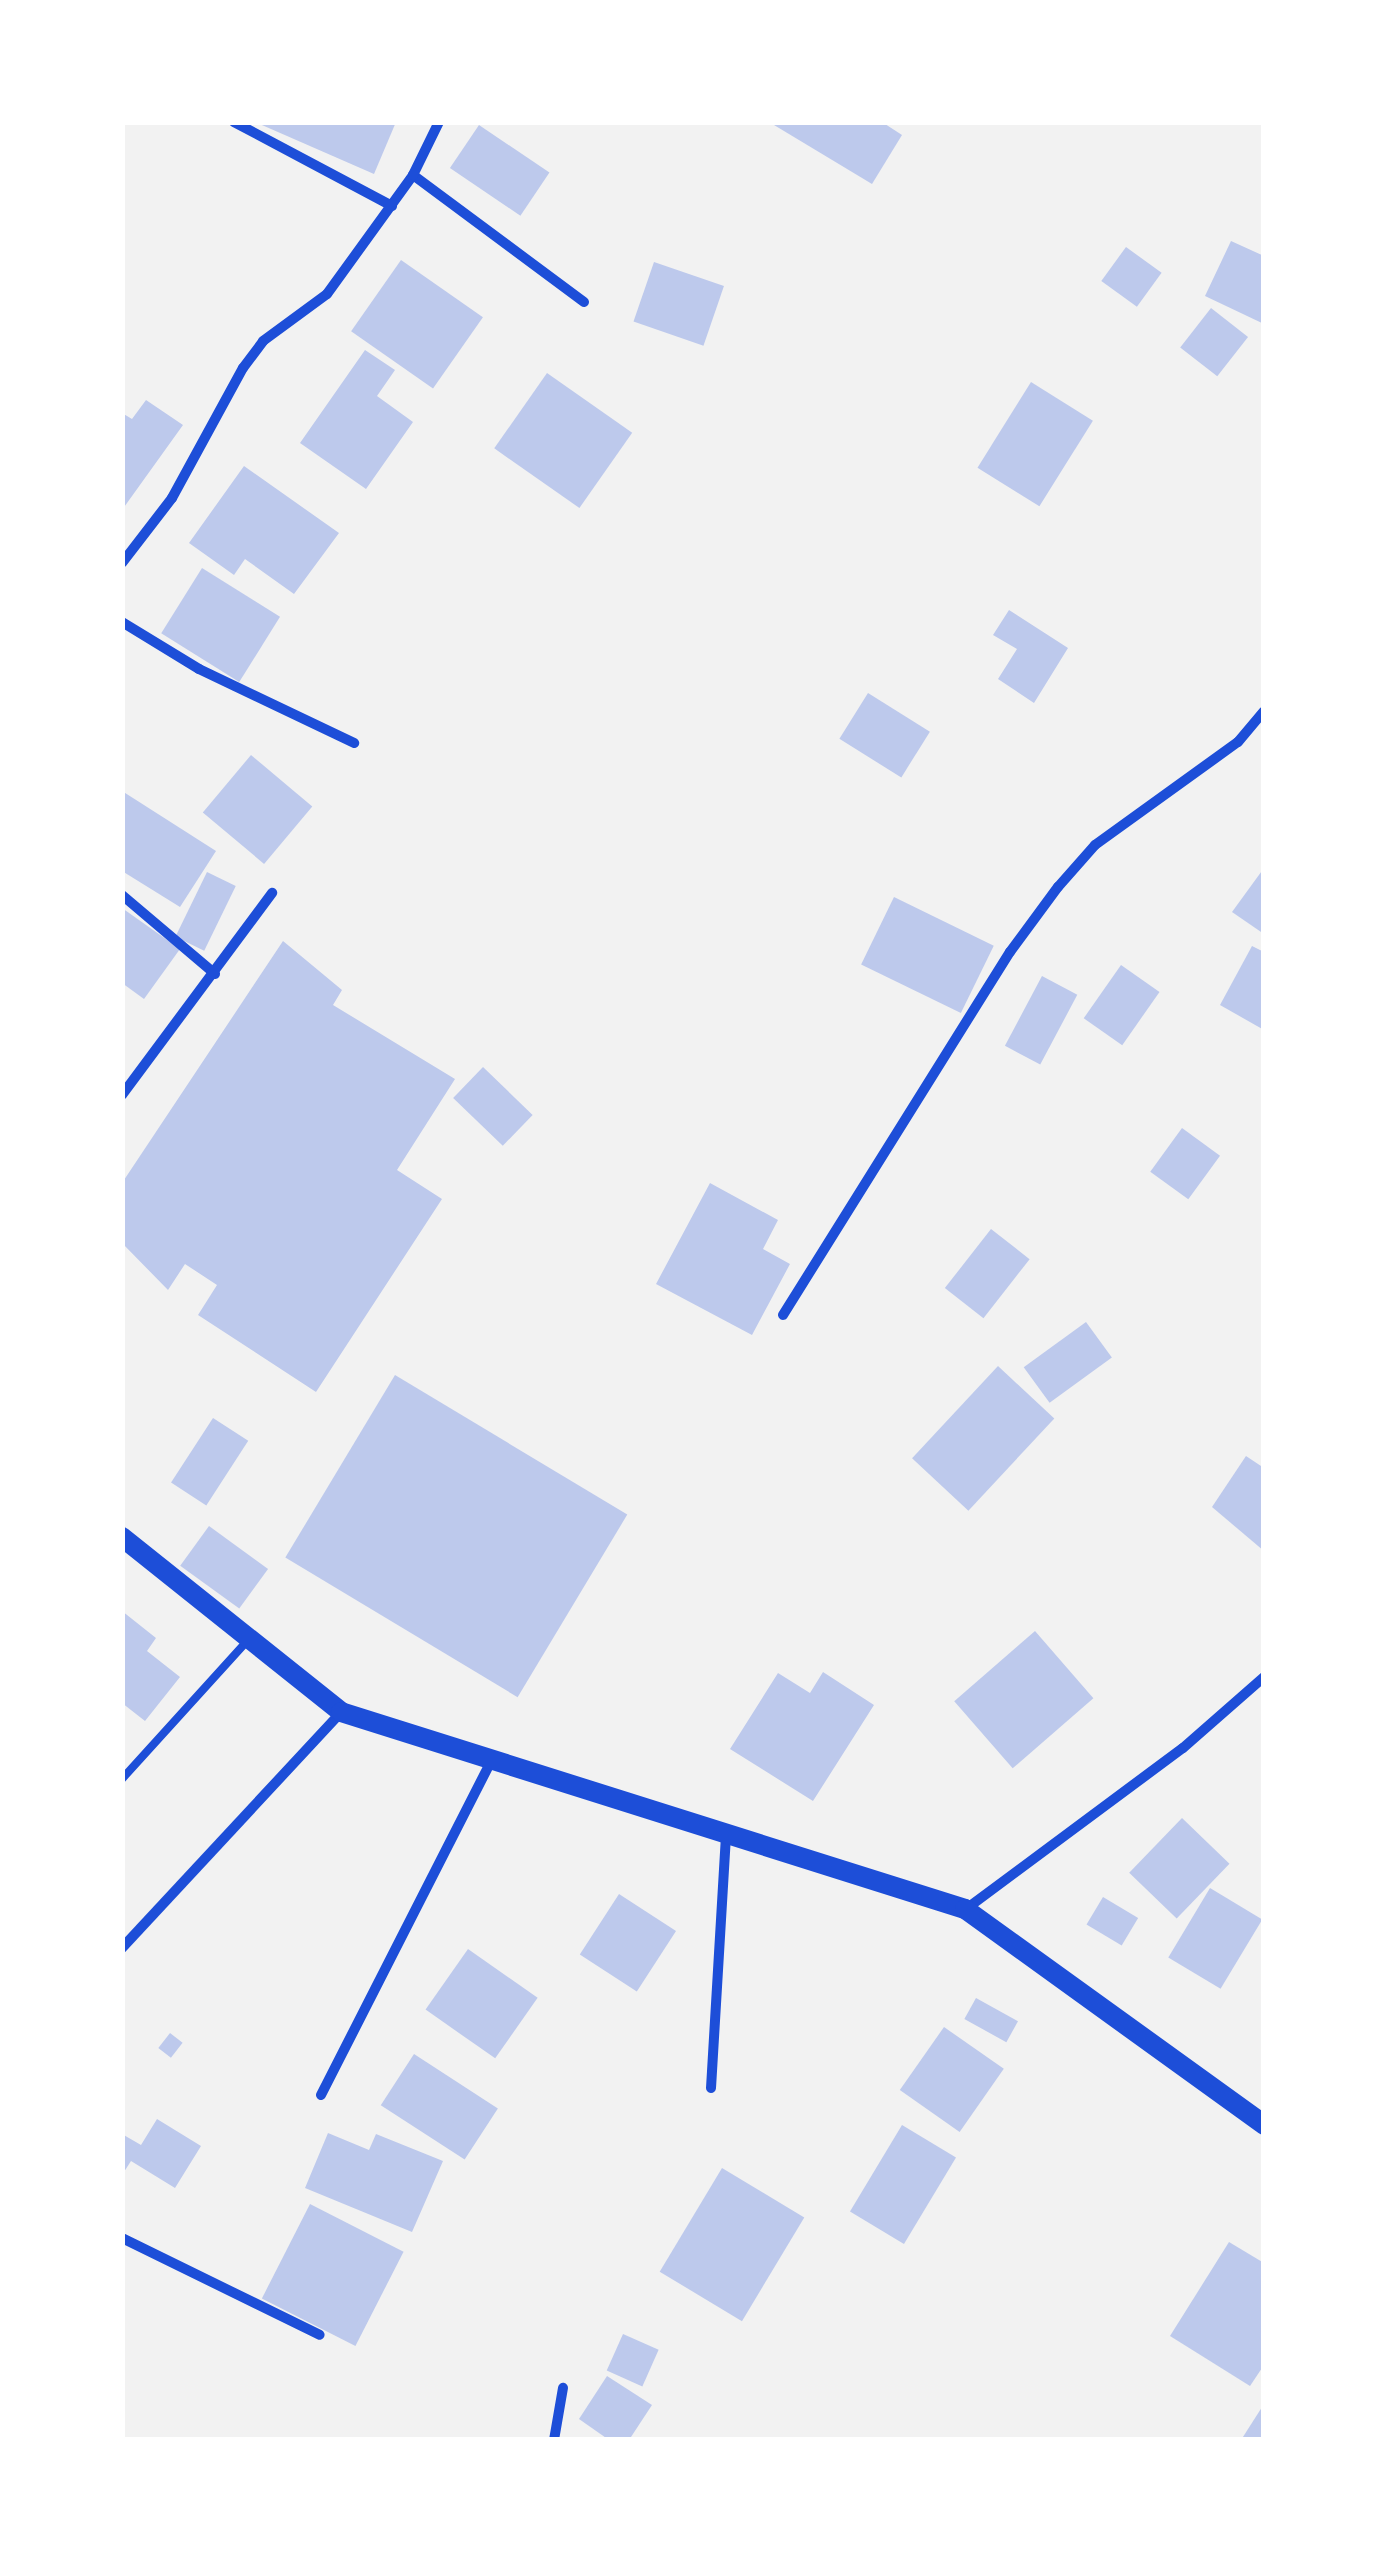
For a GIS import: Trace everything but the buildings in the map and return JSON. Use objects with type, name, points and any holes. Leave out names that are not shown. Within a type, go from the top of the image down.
[{"type":"main road","points":[[122,1536],[342,1712],[726,1829],[966,1909],[1264,2125]]},
{"type":"street","points":[[234,122],[392,206]]},
{"type":"street","points":[[122,564],[172,498],[263,341],[328,294],[413,175],[439,122]]},
{"type":"street","points":[[413,175],[584,302]]},
{"type":"street","points":[[122,622],[199,669],[354,743]]},
{"type":"street","points":[[784,1315],[1010,952],[1058,887],[1095,845],[1238,742],[1264,711]]},
{"type":"street","points":[[122,1096],[272,893]]},
{"type":"street","points":[[122,894],[215,974]]},
{"type":"street","points":[[966,1909],[1183,1748],[1264,1677]]},
{"type":"street","points":[[122,1948],[342,1712]]},
{"type":"street","points":[[322,2095],[494,1758]]},
{"type":"street","points":[[711,2088],[726,1829]]},
{"type":"street","points":[[122,2238],[320,2336]]},
{"type":"street","points":[[554,2440],[563,2388]]},
{"type":"lane","points":[[122,1779],[250,1640]]}]
